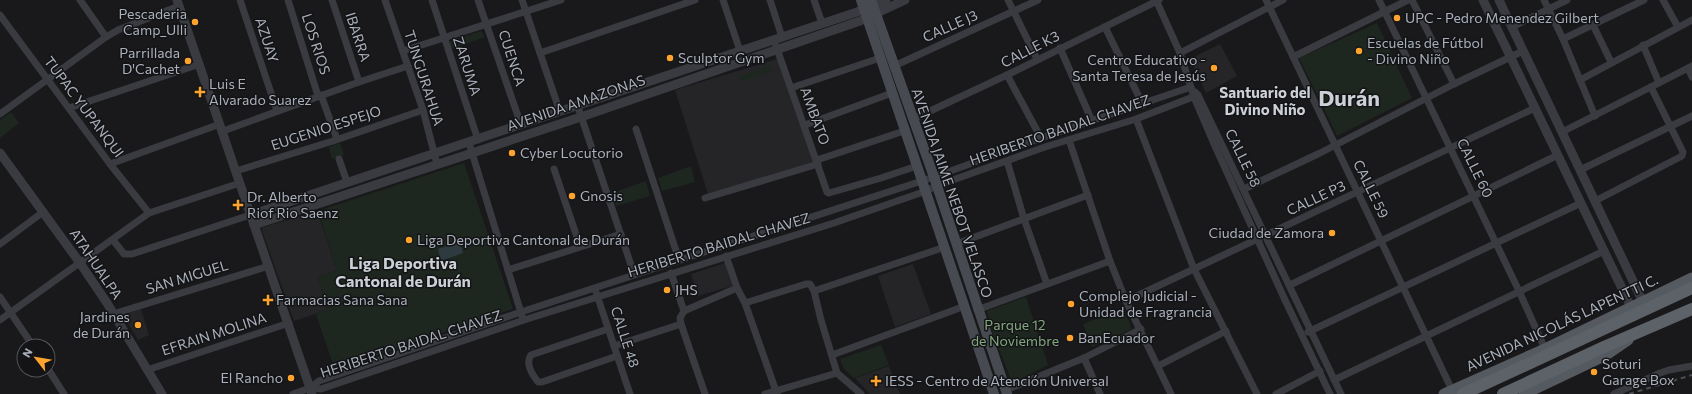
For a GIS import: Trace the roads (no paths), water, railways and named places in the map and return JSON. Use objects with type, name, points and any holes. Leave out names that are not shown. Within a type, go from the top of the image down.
[{"type":"highway","name":"AVENIDA NICOLÁS LAPENTTI C.","points":[[1453,393],[1692,288]]},
{"type":"highway","points":[[1503,394],[1604,346],[1692,309]]},
{"type":"main road","name":"AVENIDA JAIME NEBOT VELASCO","points":[[869,8],[880,58],[994,394]]},
{"type":"main road","name":"AVENIDA JAIME NEBOT VELASCO","points":[[869,8],[894,66],[913,119],[1006,392]]},
{"type":"main road","name":"AVENIDA NICOLÁS LAPENTTI C.","points":[[1453,393],[1692,278]]},
{"type":"main road","points":[[1524,394],[1606,356],[1638,333]]},
{"type":"street","points":[[80,0],[106,37]]},
{"type":"street","name":"AZUAY","points":[[240,0],[277,111]]},
{"type":"street","name":"LOS RIOS","points":[[288,0],[320,95],[337,139]]},
{"type":"street","name":"IBARRA","points":[[332,0],[359,82]]},
{"type":"street","name":"TUNGURAHUA","points":[[385,0],[423,110],[436,164]]},
{"type":"street","name":"ZARUMA","points":[[432,0],[473,141],[472,153],[524,320]]},
{"type":"street","name":"CUENCA","points":[[478,0],[521,125]]},
{"type":"street","points":[[522,0],[560,112]]},
{"type":"street","points":[[403,52],[561,0]]},
{"type":"street","points":[[540,53],[695,0]]},
{"type":"street","points":[[723,0],[740,51]]},
{"type":"street","name":"AMBATO","points":[[770,0],[778,39],[778,49],[818,162],[904,131]]},
{"type":"street","points":[[814,0],[822,23]]},
{"type":"street","name":"AVENIDA AMAZONAS","points":[[254,225],[581,117],[778,49],[886,0]]},
{"type":"street","name":"AVENIDA AMAZONAS","points":[[250,215],[433,153],[578,107],[822,23],[869,8],[905,0]]},
{"type":"street","points":[[1008,0],[1038,59]]},
{"type":"street","name":"CALLE J3","points":[[894,66],[1038,0]]},
{"type":"street","name":"CALLE K3","points":[[913,119],[1007,75],[1157,0]]},
{"type":"street","name":"CALLE 58","points":[[1157,0],[1180,53],[1191,87],[1244,189],[1341,394]]},
{"type":"street","name":"CALLE 59","points":[[1266,0],[1453,393]]},
{"type":"street","points":[[1180,53],[1283,0]]},
{"type":"street","name":"CALLE 60","points":[[1379,0],[1496,242],[1545,349]]},
{"type":"street","points":[[1293,57],[1408,0]]},
{"type":"street","points":[[1412,0],[1454,84]]},
{"type":"street","points":[[1484,0],[1631,307]]},
{"type":"street","points":[[1499,0],[1643,302]]},
{"type":"street","points":[[1544,0],[1563,39],[1595,116]]},
{"type":"street","points":[[1512,27],[1567,0]]},
{"type":"street","points":[[1563,39],[1644,0]]},
{"type":"street","points":[[1662,0],[1678,27]]},
{"type":"street","points":[[0,114],[47,78],[106,37],[118,30],[178,3],[311,391],[293,394]]},
{"type":"street","name":"TUPAC YUPANQUI","points":[[0,15],[110,164],[149,213]]},
{"type":"street","points":[[1580,80],[1611,62],[1692,20]]},
{"type":"street","points":[[1593,25],[1611,62]]},
{"type":"street","points":[[1105,26],[1143,104]]},
{"type":"street","points":[[1643,45],[1659,83]]},
{"type":"street","points":[[1060,48],[1092,121]]},
{"type":"street","points":[[1244,189],[1335,146],[1523,50]]},
{"type":"street","points":[[791,88],[880,58]]},
{"type":"street","points":[[69,108],[200,64]]},
{"type":"street","points":[[110,164],[221,127],[277,111],[408,66]]},
{"type":"street","points":[[1562,132],[1690,67],[1692,77]]},
{"type":"street","points":[[1007,75],[1041,138]]},
{"type":"street","name":"HERIBERTO BAIDAL CHAVEZ","points":[[311,391],[321,389],[598,296],[834,223],[926,191],[935,182],[1041,138],[1191,87]]},
{"type":"street","points":[[1595,201],[1682,156],[1683,152],[1651,88]]},
{"type":"street","points":[[805,125],[892,93]]},
{"type":"street","name":"CALLE 58","points":[[1196,96],[1258,240],[1330,394]]},
{"type":"street","name":"HERIBERTO BAIDAL CHAVEZ","points":[[311,391],[319,381],[634,274],[922,181],[935,182],[1007,161],[1136,119],[1196,96]]},
{"type":"street","points":[[578,107],[622,234],[634,274]]},
{"type":"street","name":"CALLE P3","points":[[1126,301],[1258,240],[1450,147],[1536,108]]},
{"type":"street","name":"EUGENIO ESPEJO","points":[[236,171],[423,110]]},
{"type":"street","points":[[1580,170],[1692,116]]},
{"type":"street","points":[[1136,119],[1194,269],[1257,394]]},
{"type":"street","points":[[636,129],[679,260]]},
{"type":"street","points":[[1069,140],[1110,261],[1126,301],[1141,329],[1171,394]]},
{"type":"street","name":"ATAHUALPA","points":[[0,154],[80,263],[162,394]]},
{"type":"street","points":[[1290,285],[1558,155]]},
{"type":"street","points":[[339,159],[347,182]]},
{"type":"street","points":[[1007,161],[1024,219],[1047,284]]},
{"type":"street","points":[[705,198],[818,162],[827,192],[833,194],[917,166]]},
{"type":"street","points":[[554,169],[580,246]]},
{"type":"street","points":[[0,320],[149,213],[240,183]]},
{"type":"street","points":[[956,244],[1088,195]]},
{"type":"street","points":[[1302,335],[1581,203]]},
{"type":"street","points":[[0,244],[43,212]]},
{"type":"street","points":[[113,240],[124,254],[132,254],[250,215]]},
{"type":"street","points":[[508,270],[580,246],[622,234]]},
{"type":"street","points":[[814,291],[945,247]]},
{"type":"street","points":[[1334,380],[1604,251]]},
{"type":"street","points":[[726,256],[737,288],[745,302],[776,392]]},
{"type":"street","points":[[977,310],[1110,261]]},
{"type":"street","name":"SAN MIGUEL","points":[[113,314],[269,266]]},
{"type":"street","points":[[671,273],[684,311]]},
{"type":"street","points":[[745,302],[810,284],[814,291],[837,373],[861,394]]},
{"type":"street","name":"CALLE 48","points":[[595,287],[630,394]]},
{"type":"street","points":[[705,394],[680,318],[684,311],[737,288]]},
{"type":"street","points":[[0,296],[28,338]]},
{"type":"street","points":[[832,355],[965,306]]},
{"type":"street","name":"EFRAIN MOLINA","points":[[147,370],[288,323]]},
{"type":"street","points":[[614,346],[681,324]]},
{"type":"street","points":[[608,329],[531,355],[528,360],[529,369],[536,380],[542,382],[617,356]]},
{"type":"street","points":[[1006,392],[1084,358],[1141,329]]},
{"type":"street","points":[[1158,366],[1226,331]]},
{"type":"street","points":[[1084,358],[1100,394]]},
{"type":"street","points":[[1614,394],[1660,373],[1692,366]]},
{"type":"street","points":[[1276,394],[1320,371]]},
{"type":"street","points":[[765,394],[837,373]]},
{"type":"street","points":[[54,378],[64,394]]},
{"type":"railway","points":[[1629,394],[1692,375]]},
{"type":"place","name":"UPC - Pedro Menendez Gilbert","points":[[1397,18]]},
{"type":"place","name":"Pescaderia Camp_Ulli","points":[[195,22]]},
{"type":"place","name":"Escuelas de Fútbol - Divino Niño","points":[[1359,51]]},
{"type":"place","name":"Sculptor Gym","points":[[670,58]]},
{"type":"place","name":"Parrillada D'Cachet","points":[[188,61]]},
{"type":"place","name":"Centro Educativo - Santa Teresa de Jesús","points":[[1214,68]]},
{"type":"place","name":"Luis E Alvarado Suarez","points":[[200,92]]},
{"type":"place","name":"Cyber Locutorio","points":[[512,153]]},
{"type":"place","name":"Gnosis","points":[[572,196]]},
{"type":"place","name":"Dr. Alberto Riof Rio Saenz","points":[[238,205]]},
{"type":"place","name":"Ciudad de Zamora","points":[[1332,233]]},
{"type":"place","name":"Liga Deportiva Cantonal de Durán","points":[[409,240]]},
{"type":"place","name":"JHS","points":[[667,290]]},
{"type":"place","name":"Farmacias Sana Sana","points":[[268,300]]},
{"type":"place","name":"Complejo Judicial - Unidad de Fragrancia","points":[[1071,304]]},
{"type":"place","name":"Jardines de Durán","points":[[138,325]]},
{"type":"place","name":"BanEcuador","points":[[1070,338]]},
{"type":"place","name":"Soturi Garage Box","points":[[1594,372]]},
{"type":"place","name":"El Rancho","points":[[291,378]]},
{"type":"place","name":"IESS - Centro de Atención Universal","points":[[876,381]]},
{"type":"district","name":"Durán","points":[[1349,98]]},
{"type":"district","name":"Santuario del Divino Niño","points":[[1265,102]]},
{"type":"district","name":"Liga Deportiva Cantonal de Durán","points":[[403,272]]},
{"type":"park label","name":"Parque 12 de Noviembre","points":[[1015,334]]}]
